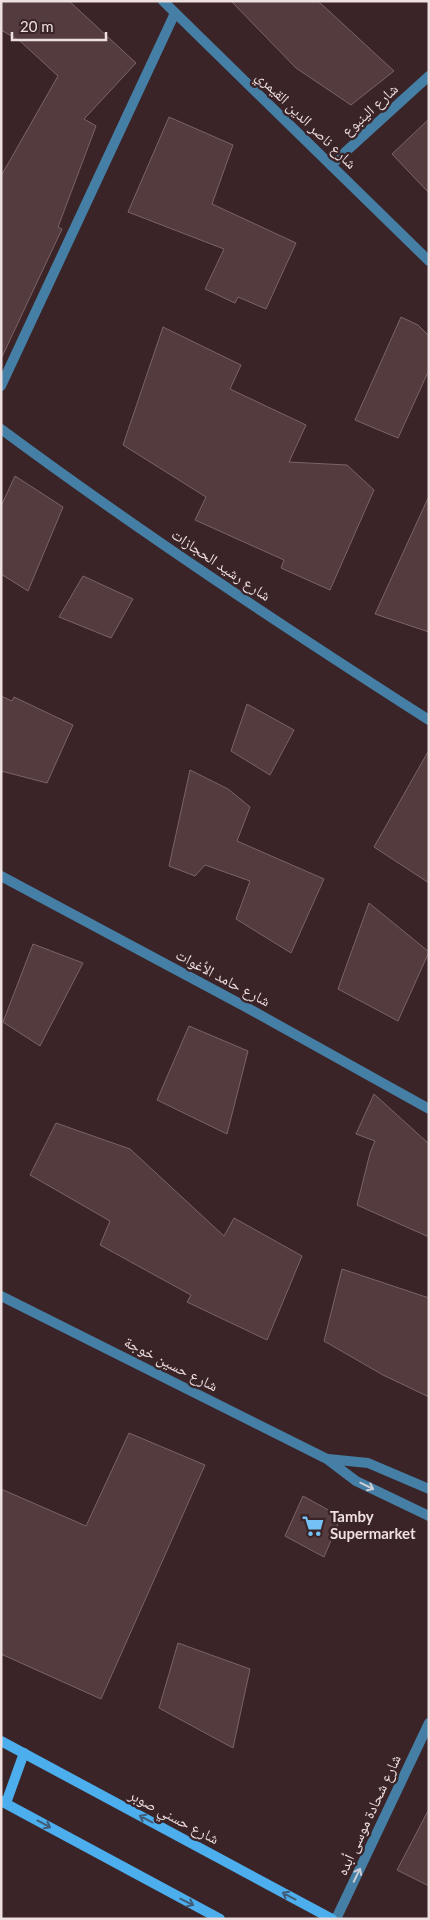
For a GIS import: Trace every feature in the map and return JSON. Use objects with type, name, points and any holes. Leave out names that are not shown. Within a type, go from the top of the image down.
[{"type":"main road","name":"شارع حسني صوبر","points":[[1,1741],[332,1919]]},
{"type":"main road","points":[[24,1753],[4,1802],[220,1919]]},
{"type":"street","name":"شارع ناصر الدين القيمري","points":[[163,1],[429,260]]},
{"type":"street","points":[[1,386],[175,13]]},
{"type":"street","name":"شارع الينبوع","points":[[331,165],[429,76]]},
{"type":"street","name":"شارع رشيد الحجازات","points":[[1,429],[87,493],[429,720]]},
{"type":"street","name":"شارع حامد الأغوات","points":[[1,876],[236,1002],[429,1109]]},
{"type":"street","name":"شارع حسين خوجة","points":[[1,1296],[326,1459],[356,1481],[429,1516]]},
{"type":"street","name":"شارع حسين خوجة","points":[[326,1459],[368,1463],[429,1489]]},
{"type":"street","name":"شارع شحادة موسى أبده","points":[[336,1919],[429,1723]]},
{"type":"building","points":[[1,1],[69,1],[136,63],[84,119],[96,126],[58,227],[62,229],[1,359],[1,176],[58,76],[20,41],[1,30]]},
{"type":"building","points":[[231,1],[318,1],[394,71],[351,105],[296,68]]},
{"type":"building","points":[[169,117],[233,145],[212,204],[296,243],[266,309],[238,297],[235,303],[205,289],[224,249],[128,212]]},
{"type":"building","points":[[429,119],[429,193],[392,154]]},
{"type":"building","points":[[401,317],[418,325],[429,336],[429,370],[398,438],[355,420]]},
{"type":"building","points":[[163,327],[241,365],[230,389],[306,425],[289,462],[347,465],[374,490],[330,590],[281,568],[284,560],[195,520],[206,497],[123,445]]},
{"type":"building","points":[[15,476],[63,507],[28,591],[1,574],[1,506]]},
{"type":"building","points":[[429,496],[429,632],[375,614]]},
{"type":"building","points":[[83,576],[133,599],[111,638],[59,617]]},
{"type":"building","points":[[1,696],[12,701],[14,697],[73,725],[47,783],[1,771]]},
{"type":"building","points":[[247,704],[294,730],[270,775],[231,751]]},
{"type":"building","points":[[429,750],[429,883],[374,847]]},
{"type":"building","points":[[190,770],[228,789],[250,807],[237,841],[324,879],[291,953],[236,919],[250,881],[205,865],[195,876],[169,866]]},
{"type":"building","points":[[369,903],[429,952],[398,1021],[338,989]]},
{"type":"building","points":[[33,944],[83,963],[40,1046],[3,1022]]},
{"type":"building","points":[[189,1026],[248,1051],[227,1134],[157,1100]]},
{"type":"building","points":[[374,1094],[429,1144],[429,1237],[357,1205],[370,1153],[375,1141],[356,1134]]},
{"type":"building","points":[[56,1123],[130,1149],[224,1236],[234,1218],[302,1256],[267,1340],[187,1302],[191,1295],[100,1245],[110,1221],[30,1175]]},
{"type":"building","points":[[342,1269],[429,1298],[429,1397],[383,1375],[324,1341]]},
{"type":"building","points":[[129,1433],[205,1465],[101,1699],[1,1654],[1,1489],[86,1526]]},
{"type":"building","name":"Tamby Supermarket","points":[[303,1496],[341,1517],[324,1557],[285,1536]]},
{"type":"building","points":[[178,1643],[250,1669],[233,1748],[159,1708]]},
{"type":"building","points":[[429,1809],[429,1886],[397,1870]]},
{"type":"place","name":"Tamby Supermarket","points":[[313,1526]]}]
